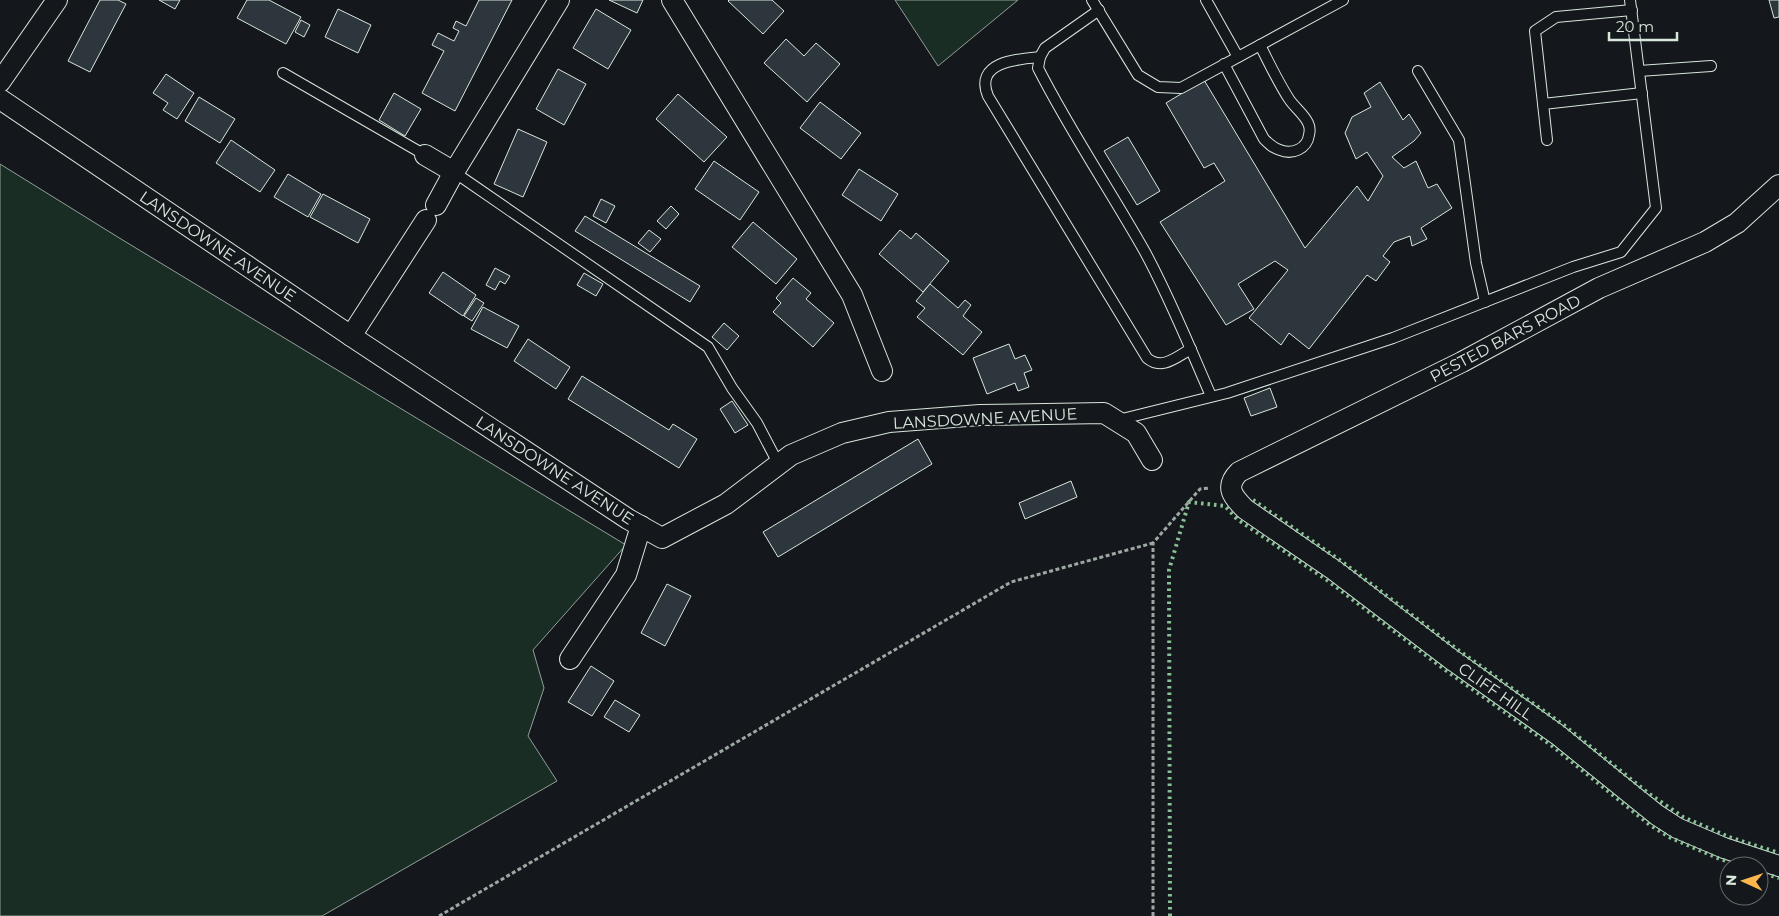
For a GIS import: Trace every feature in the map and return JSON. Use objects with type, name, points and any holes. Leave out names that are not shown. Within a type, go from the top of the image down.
[{"type":"street","points":[[0,82],[57,0]]},
{"type":"street","points":[[352,336],[431,212],[559,0]]},
{"type":"street","points":[[672,0],[852,295],[882,371]]},
{"type":"street","name":"LANSDOWNE AVENUE","points":[[0,99],[352,336],[662,538],[726,504],[791,455],[842,433],[889,422],[980,415],[1104,413],[1136,433],[1152,460]]},
{"type":"street","points":[[425,155],[454,172]]},
{"type":"street","name":"PESTED BARS ROAD","points":[[1230,487],[1232,479],[1239,472],[1462,362],[1599,288],[1704,242],[1737,223],[1779,185]]},
{"type":"street","name":"CLIFF HILL","points":[[1230,487],[1236,500],[1245,509],[1334,570],[1451,659],[1558,735],[1657,815],[1677,828],[1724,848],[1779,866]]},
{"type":"street","points":[[570,659],[626,575],[641,526]]},
{"type":"lane","points":[[1092,0],[1138,75],[1158,88],[1182,88],[1343,0]]},
{"type":"lane","points":[[1206,0],[1238,57]]},
{"type":"lane","points":[[1117,420],[1211,396],[1393,338],[1573,267],[1621,252],[1656,208],[1631,5],[1556,17],[1536,31],[1547,140]]},
{"type":"lane","points":[[1099,10],[1052,43],[1040,57],[1038,68],[1145,252],[1211,396]]},
{"type":"lane","points":[[1224,64],[1264,139],[1280,151],[1291,152],[1299,150],[1306,144],[1310,126],[1290,99],[1260,45]]},
{"type":"lane","points":[[1040,57],[999,64],[990,72],[986,80],[985,89],[988,96],[1147,358],[1153,362],[1164,364],[1191,349]]},
{"type":"lane","points":[[1639,71],[1711,66]]},
{"type":"lane","points":[[1418,71],[1459,140],[1476,263],[1485,302]]},
{"type":"lane","points":[[283,74],[425,155]]},
{"type":"lane","points":[[1543,104],[1642,93]]},
{"type":"lane","points":[[454,172],[708,347],[732,388],[757,423],[779,464]]},
{"type":"path","points":[[439,916],[1011,582],[1153,543],[1200,489],[1230,487]]},
{"type":"path","points":[[1153,543],[1153,916]]},
{"type":"green space","points":[[895,0],[1018,0],[938,66]]},
{"type":"green space","points":[[0,164],[626,545],[533,650],[544,688],[528,736],[557,781],[322,916],[0,916]]},
{"type":"building","points":[[100,0],[118,0],[126,4],[90,72],[68,61]]},
{"type":"building","points":[[159,0],[180,0],[175,9]]},
{"type":"building","points":[[247,0],[269,0],[301,17],[286,44],[237,18]]},
{"type":"building","points":[[479,0],[512,0],[455,111],[422,93],[444,51],[432,45],[438,33],[454,41],[459,31],[453,28],[456,21],[466,26]]},
{"type":"building","points":[[609,0],[643,0],[637,13]]},
{"type":"building","points":[[729,0],[772,0],[784,11],[763,34]]},
{"type":"building","points":[[1769,0],[1779,0],[1779,17],[1774,18]]},
{"type":"building","points":[[338,9],[371,25],[358,53],[325,37]]},
{"type":"building","points":[[596,9],[631,30],[608,69],[573,48]]},
{"type":"building","points":[[301,20],[310,25],[304,37],[295,32]]},
{"type":"building","points":[[786,39],[804,56],[816,43],[840,64],[807,102],[764,63]]},
{"type":"building","points":[[558,69],[586,84],[564,125],[536,109]]},
{"type":"building","points":[[166,74],[194,93],[177,119],[163,110],[168,103],[153,93]]},
{"type":"building","points":[[1204,80],[1305,248],[1357,186],[1368,201],[1383,176],[1367,152],[1356,159],[1345,133],[1352,117],[1371,107],[1364,93],[1380,82],[1403,120],[1409,114],[1421,133],[1414,141],[1392,157],[1404,168],[1416,161],[1428,188],[1437,184],[1452,208],[1421,228],[1427,239],[1412,246],[1410,236],[1394,242],[1383,256],[1390,262],[1376,281],[1367,275],[1309,349],[1289,333],[1281,345],[1249,318],[1288,270],[1275,261],[1238,284],[1254,309],[1226,325],[1160,222],[1225,181],[1214,163],[1204,168],[1166,103]]},
{"type":"building","points":[[394,93],[421,109],[405,136],[379,120]]},
{"type":"building","points":[[678,94],[727,137],[704,162],[656,119]]},
{"type":"building","points":[[199,97],[235,119],[220,143],[185,121]]},
{"type":"building","points":[[820,102],[861,133],[841,159],[800,128]]},
{"type":"building","points":[[518,129],[547,142],[523,197],[494,184]]},
{"type":"building","points":[[1128,137],[1160,191],[1137,205],[1104,151]]},
{"type":"building","points":[[231,140],[275,170],[260,192],[216,163]]},
{"type":"building","points":[[714,161],[759,192],[740,220],[695,189]]},
{"type":"building","points":[[859,169],[898,194],[881,221],[842,195]]},
{"type":"building","points":[[288,174],[321,194],[308,217],[274,197]]},
{"type":"building","points":[[323,194],[370,219],[358,243],[310,217]]},
{"type":"building","points":[[601,199],[615,206],[606,223],[593,216]]},
{"type":"building","points":[[671,206],[679,214],[666,229],[657,221]]},
{"type":"building","points":[[585,216],[700,286],[690,302],[575,231]]},
{"type":"building","points":[[753,222],[797,259],[776,284],[732,247]]},
{"type":"building","points":[[649,230],[661,239],[650,252],[638,243]]},
{"type":"building","points":[[900,230],[911,239],[916,233],[949,261],[923,292],[879,254]]},
{"type":"building","points":[[495,268],[510,276],[505,284],[500,281],[495,290],[486,285]]},
{"type":"building","points":[[443,272],[476,295],[463,316],[429,293]]},
{"type":"building","points":[[584,273],[603,284],[596,296],[577,285]]},
{"type":"building","points":[[793,278],[811,293],[806,299],[834,323],[813,347],[773,312],[781,303],[776,298]]},
{"type":"building","points":[[930,284],[958,308],[965,300],[971,305],[963,316],[982,332],[963,355],[917,317],[925,308],[916,301]]},
{"type":"building","points":[[476,298],[484,303],[472,321],[464,316]]},
{"type":"building","points":[[483,307],[519,326],[507,348],[471,329]]},
{"type":"building","points":[[724,323],[739,336],[727,350],[712,337]]},
{"type":"building","points":[[528,339],[570,367],[556,389],[514,361]]},
{"type":"building","points":[[1009,344],[1015,359],[1025,355],[1032,370],[1024,373],[1029,387],[1018,391],[1015,383],[987,394],[973,358]]},
{"type":"building","points":[[582,376],[669,430],[673,424],[697,439],[679,468],[568,399]]},
{"type":"building","points":[[1270,388],[1277,407],[1251,416],[1244,398]]},
{"type":"building","points":[[732,401],[748,425],[735,433],[720,409]]},
{"type":"building","points":[[918,439],[932,464],[778,557],[763,532]]},
{"type":"building","points":[[1071,481],[1077,497],[1025,519],[1019,503]]},
{"type":"building","points":[[667,584],[691,596],[665,646],[641,633]]},
{"type":"building","points":[[591,666],[614,681],[592,716],[568,702]]},
{"type":"building","points":[[615,700],[640,715],[629,732],[604,717]]},
{"type":"hedge","points":[[1253,500],[1341,561],[1458,650],[1565,726],[1648,793],[1683,817],[1729,837],[1779,853]]},
{"type":"hedge","points":[[1170,916],[1169,570],[1189,502],[1225,506],[1237,519],[1327,580],[1444,669],[1551,745],[1650,825],[1671,838],[1719,859]]},
{"type":"hedge","points":[[1769,875],[1779,878]]}]
